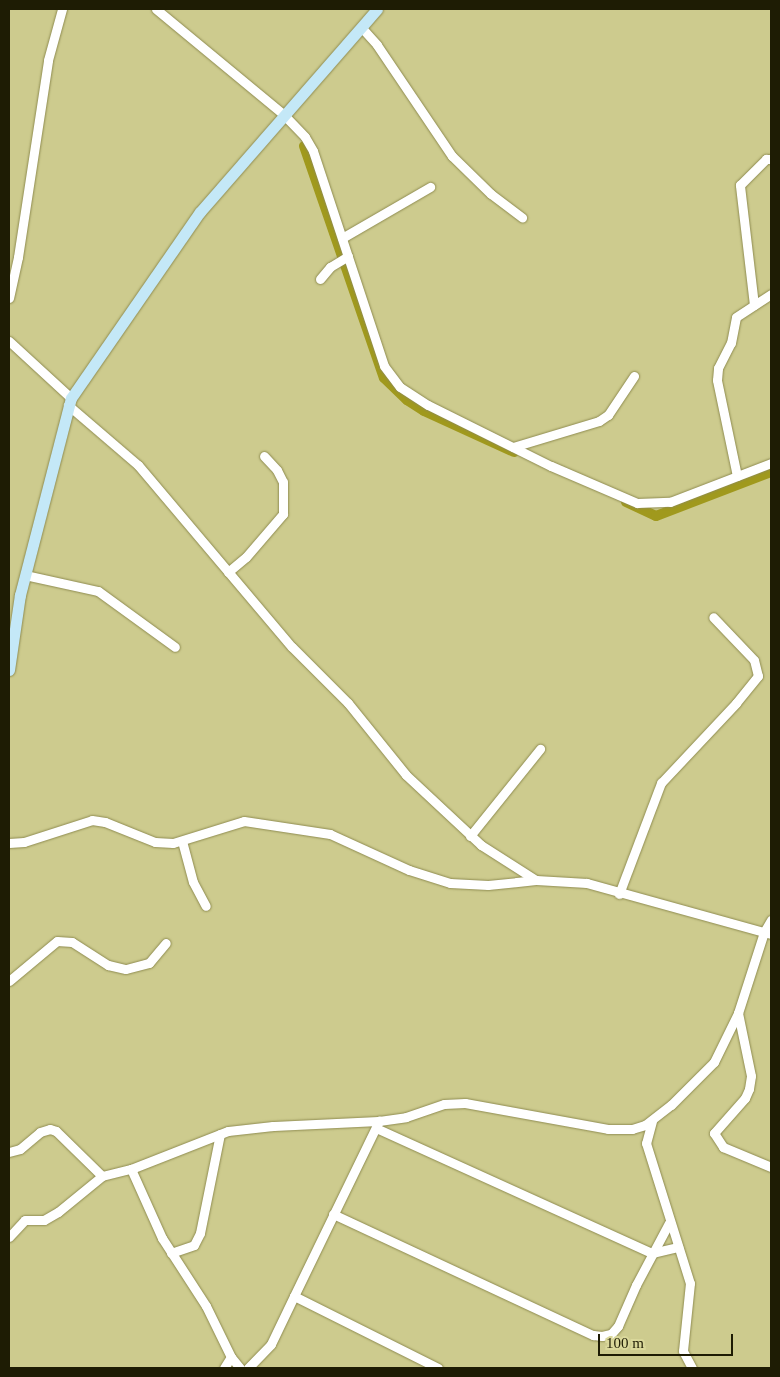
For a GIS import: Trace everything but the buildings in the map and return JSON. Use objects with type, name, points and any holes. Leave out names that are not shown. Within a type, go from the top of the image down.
[{"type":"main road","points":[[9,670],[25,574],[69,401],[176,243],[377,9]]},
{"type":"street","points":[[9,298],[18,257],[48,60],[62,9]]},
{"type":"street","points":[[156,9],[284,115],[305,137],[313,152],[382,361],[391,379],[428,405],[626,500],[646,505],[670,502],[771,463]]},
{"type":"street","points":[[361,27],[377,45],[452,156],[491,194],[522,217]]},
{"type":"street","points":[[754,305],[740,185],[766,159],[771,159]]},
{"type":"street","points":[[342,238],[430,187]]},
{"type":"street","points":[[320,279],[330,267],[348,256]]},
{"type":"street","points":[[737,476],[717,380],[718,368],[732,343],[733,322],[771,294]]},
{"type":"street","points":[[9,341],[69,401],[138,465],[292,647],[348,703],[406,775],[470,836],[536,880]]},
{"type":"street","points":[[513,447],[600,421],[608,415],[634,376]]},
{"type":"street","points":[[228,572],[246,557],[283,514],[283,482],[277,470],[264,456]]},
{"type":"street","points":[[25,574],[98,591],[175,646]]},
{"type":"street","points":[[619,894],[660,783],[736,704],[758,676],[754,660],[713,617]]},
{"type":"street","points":[[470,836],[540,749]]},
{"type":"street","points":[[9,843],[24,842],[92,820],[105,822],[155,842],[182,841],[225,825],[252,822],[338,837],[410,870],[450,883],[488,885],[536,880],[586,883],[619,894],[768,933]]},
{"type":"street","points":[[182,841],[193,882],[206,906]]},
{"type":"street","points":[[9,1237],[25,1220],[44,1220],[58,1212],[102,1176],[131,1169],[220,1134],[273,1126],[378,1125],[444,1104],[465,1103],[608,1129],[632,1129],[652,1121],[705,1073],[722,1049],[738,1013],[768,933],[771,920]]},
{"type":"street","points":[[9,981],[57,941],[72,942],[108,965],[126,969],[148,963],[166,943]]},
{"type":"street","points":[[738,1013],[751,1076],[749,1089],[745,1098],[714,1133],[723,1147],[771,1168]]},
{"type":"street","points":[[652,1121],[646,1143],[669,1224],[690,1283],[683,1351],[692,1368]]},
{"type":"street","points":[[248,1368],[271,1344],[378,1125]]},
{"type":"street","points":[[378,1125],[652,1253],[678,1247]]},
{"type":"street","points":[[9,1152],[20,1149],[40,1132],[53,1130],[102,1176]]},
{"type":"street","points":[[171,1253],[194,1245],[200,1233],[220,1134]]},
{"type":"street","points":[[131,1169],[171,1253],[206,1306],[231,1357],[240,1368]]},
{"type":"street","points":[[333,1214],[592,1335],[602,1336],[611,1334],[618,1326],[652,1253],[669,1224]]},
{"type":"street","points":[[294,1296],[438,1368]]},
{"type":"street","points":[[224,1368],[231,1357]]},
{"type":"waterway","points":[[304,146],[384,378],[407,400],[424,411],[514,452]]},
{"type":"waterway","points":[[626,502],[656,516],[771,472]]}]
